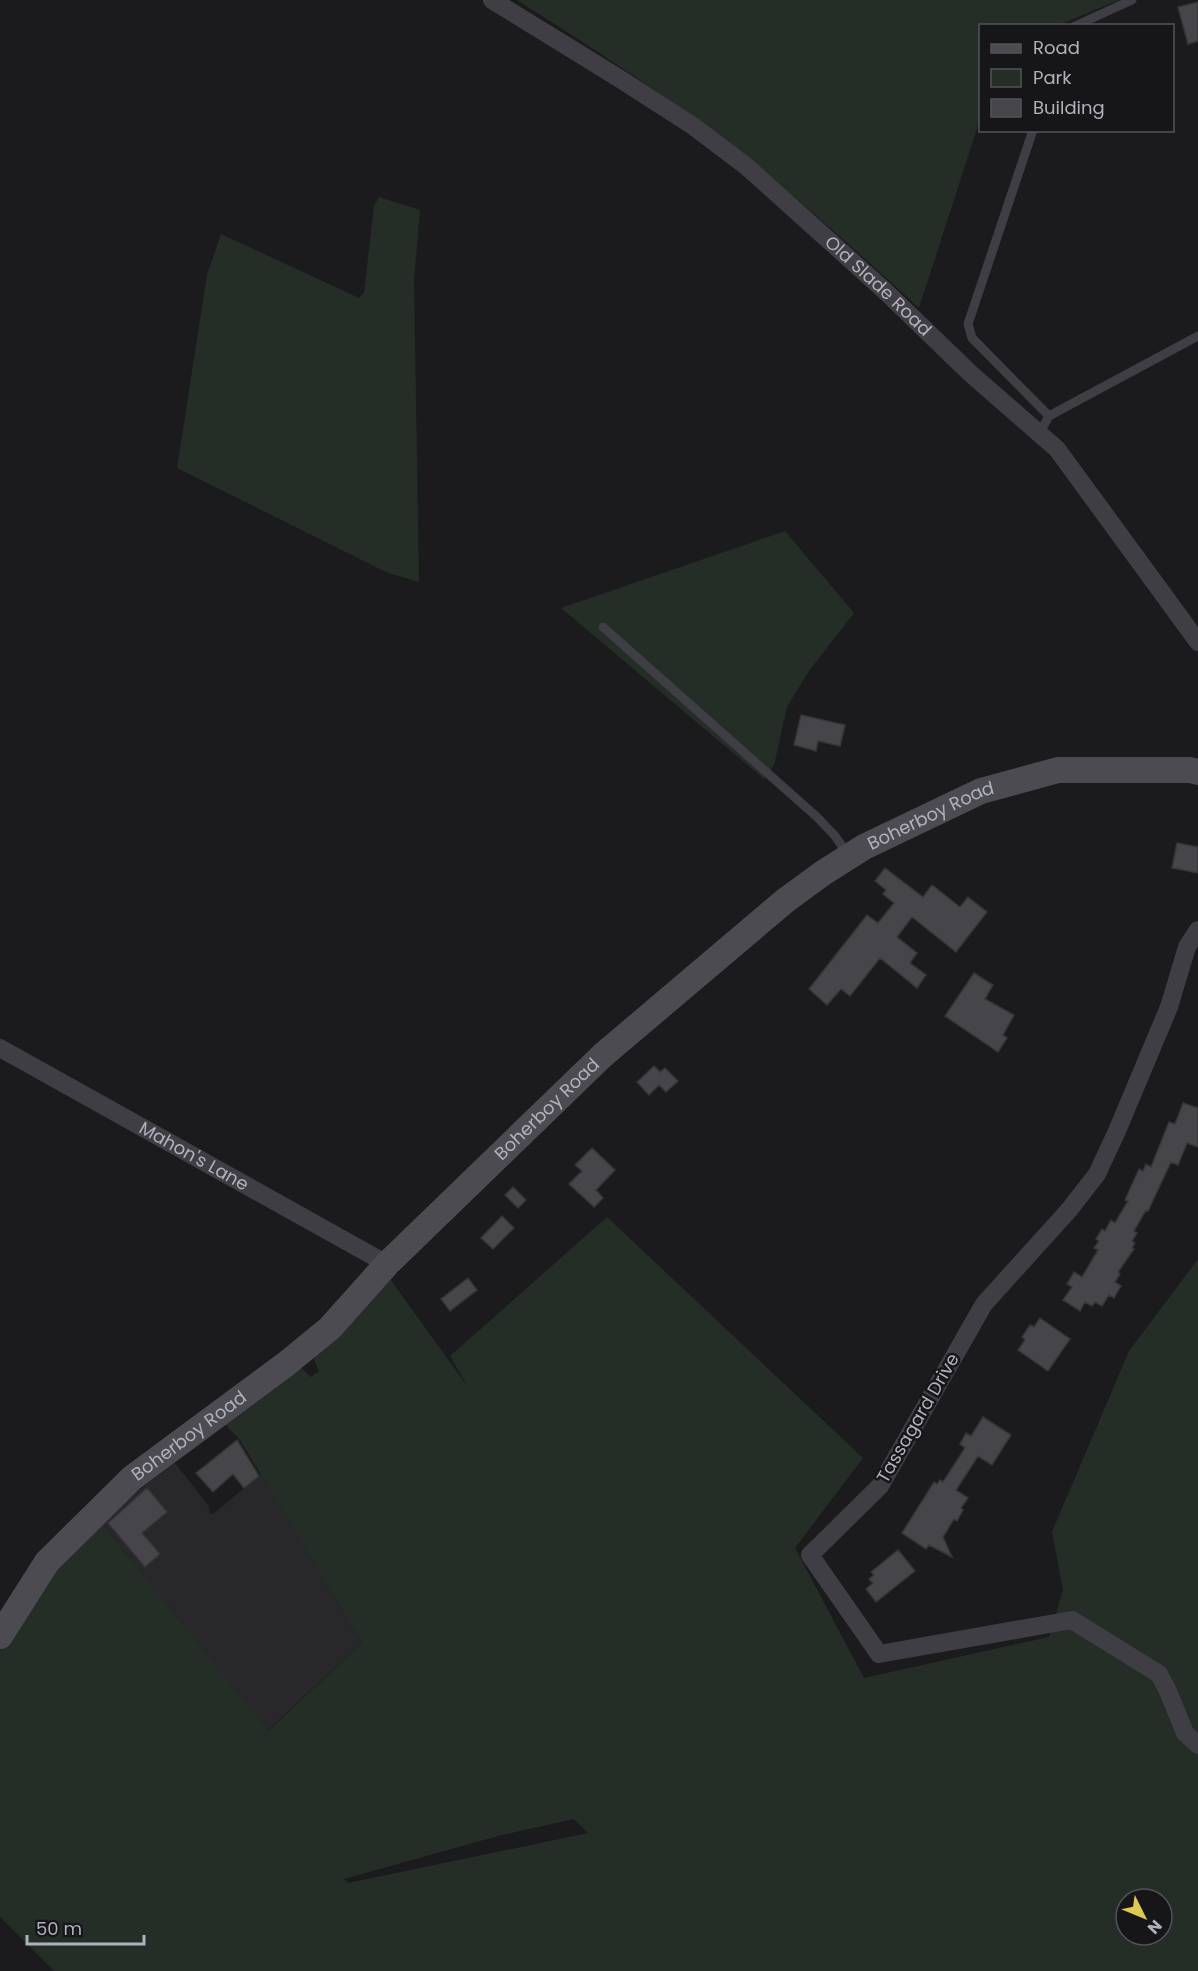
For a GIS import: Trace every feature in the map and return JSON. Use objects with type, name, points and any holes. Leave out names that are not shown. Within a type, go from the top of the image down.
[{"type":"street","name":"Old Slade Road","points":[[492,0],[617,76],[746,166],[884,290],[971,374],[1057,449],[1198,642]]},
{"type":"street","name":"Boherboy Road","points":[[0,1636],[47,1562],[132,1478],[286,1364],[330,1328],[387,1264],[603,1055],[786,900],[864,847],[981,791],[1058,770],[1190,770],[1198,772]]},
{"type":"street","name":"Tassagard Drive","points":[[1198,930],[1187,947],[1169,1007],[1097,1174],[1069,1210],[984,1304],[880,1486],[810,1555],[879,1654],[1072,1620],[1159,1674],[1185,1733],[1198,1744]]},
{"type":"street","name":"Mahon's Lane","points":[[0,1048],[387,1264]]},
{"type":"lane","points":[[1079,24],[1132,0]]},
{"type":"lane","points":[[1032,132],[968,324],[972,338],[1049,416]]},
{"type":"lane","points":[[1039,434],[1049,416],[1198,336]]},
{"type":"lane","points":[[603,627],[817,817],[849,856]]},
{"type":"shaded area","points":[[175,1463],[208,1505],[210,1513],[213,1514],[261,1474],[362,1643],[267,1731],[101,1522]]},
{"type":"green space","points":[[517,0],[1119,0],[1061,24],[979,24],[979,122],[919,308],[778,183],[703,125],[598,52]]},
{"type":"green space","points":[[379,197],[420,210],[414,280],[419,582],[388,573],[177,468],[207,275],[221,234],[359,298],[364,293],[374,206]]},
{"type":"green space","points":[[785,531],[854,613],[809,671],[787,707],[774,765],[764,779],[561,608]]},
{"type":"green space","points":[[607,1217],[863,1458],[795,1548],[864,1678],[1049,1637],[1063,1590],[1052,1532],[1129,1351],[1198,1259],[1198,1971],[54,1971],[0,1917],[0,1651],[54,1572],[101,1522],[268,1731],[362,1643],[240,1440],[225,1424],[300,1367],[311,1377],[319,1371],[313,1357],[390,1279],[468,1387],[450,1356]],"holes":[[[574,1819],[588,1833],[348,1883],[344,1879],[498,1836]]]},
{"type":"building","points":[[1198,2],[1198,41],[1188,44],[1178,7]]},
{"type":"building","points":[[801,715],[845,725],[840,746],[818,741],[816,751],[794,745]]},
{"type":"building","points":[[1177,843],[1198,847],[1198,873],[1172,868]]},
{"type":"building","points":[[885,868],[923,897],[932,885],[960,907],[968,897],[987,912],[956,952],[912,917],[897,937],[917,953],[910,963],[926,975],[917,988],[880,958],[850,996],[841,989],[827,1005],[809,989],[867,915],[878,923],[894,903],[883,894],[886,890],[875,881]]},
{"type":"building","points":[[974,973],[993,985],[985,999],[1014,1015],[1003,1035],[1007,1038],[998,1052],[945,1016]]},
{"type":"building","points":[[654,1066],[660,1072],[665,1068],[678,1081],[666,1092],[659,1085],[649,1095],[637,1082]]},
{"type":"building","points":[[1183,1103],[1198,1108],[1198,1147],[1187,1143],[1178,1165],[1171,1162],[1148,1211],[1146,1210],[1134,1231],[1137,1233],[1132,1241],[1135,1243],[1132,1248],[1134,1249],[1118,1272],[1120,1274],[1115,1282],[1121,1286],[1114,1298],[1109,1295],[1102,1306],[1095,1302],[1092,1306],[1085,1302],[1080,1311],[1063,1300],[1072,1287],[1067,1284],[1074,1272],[1082,1277],[1098,1250],[1094,1248],[1099,1241],[1096,1239],[1102,1229],[1105,1231],[1111,1220],[1115,1223],[1128,1201],[1125,1200],[1139,1169],[1143,1171],[1146,1164],[1151,1167],[1169,1122],[1175,1124]]},
{"type":"building","points":[[592,1148],[615,1170],[596,1190],[603,1198],[594,1207],[569,1184],[582,1171],[575,1165]]},
{"type":"building","points":[[513,1187],[526,1200],[518,1208],[505,1195]]},
{"type":"building","points":[[502,1216],[514,1228],[493,1249],[481,1238]]},
{"type":"building","points":[[468,1278],[477,1290],[450,1311],[441,1299]]},
{"type":"building","points":[[1040,1318],[1070,1339],[1048,1371],[1018,1350],[1025,1340],[1022,1337],[1030,1325],[1034,1327]]},
{"type":"building","points":[[983,1417],[1011,1435],[992,1465],[978,1456],[956,1490],[968,1498],[961,1508],[963,1510],[957,1521],[954,1519],[943,1537],[952,1557],[929,1545],[926,1549],[902,1533],[934,1482],[937,1484],[940,1480],[943,1482],[965,1448],[960,1444],[966,1433],[971,1436]]},
{"type":"building","points":[[237,1440],[259,1476],[244,1488],[233,1474],[213,1492],[196,1473]]},
{"type":"building","points":[[147,1488],[167,1512],[142,1533],[160,1554],[145,1567],[108,1523]]},
{"type":"building","points":[[898,1550],[915,1571],[876,1602],[866,1589],[873,1583],[869,1579],[874,1575],[871,1572]]}]
